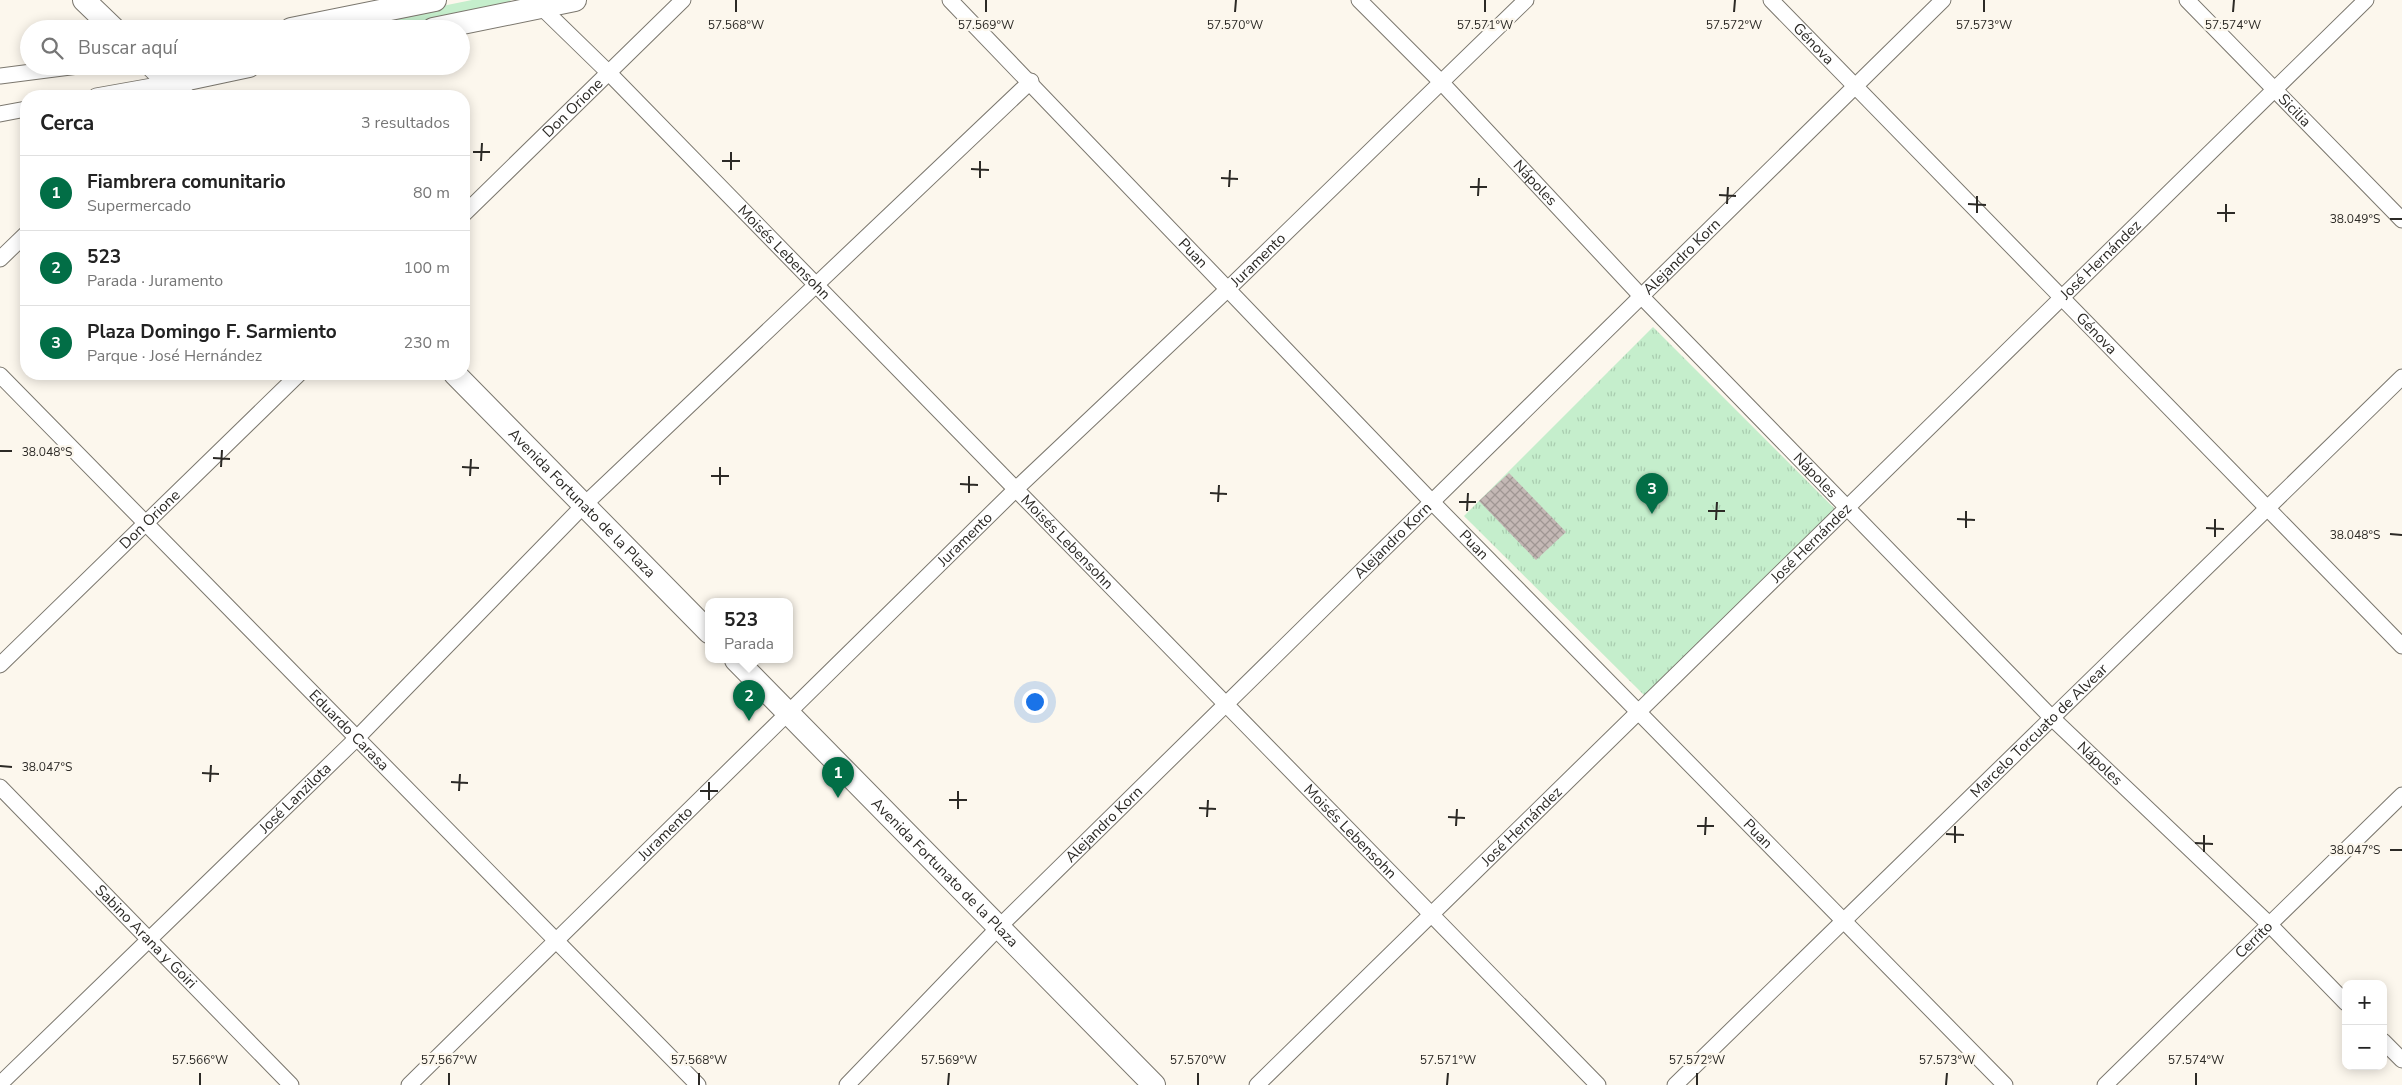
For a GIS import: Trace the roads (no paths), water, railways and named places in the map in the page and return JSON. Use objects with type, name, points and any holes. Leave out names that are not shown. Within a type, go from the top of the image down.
[{"type":"main road","points":[[84,0],[105,20]]},
{"type":"main road","points":[[336,20],[435,0]]},
{"type":"main road","points":[[469,20],[537,3],[575,0]]},
{"type":"main road","points":[[159,75],[170,90]]},
{"type":"main road","points":[[177,90],[222,75]]},
{"type":"main road","name":"Avenida Fortunato de la Plaza","points":[[461,380],[705,628]]},
{"type":"main road","name":"Avenida Fortunato de la Plaza","points":[[739,663],[1000,926],[1154,1085]]},
{"type":"street","name":"Don Orione","points":[[470,208],[683,0]]},
{"type":"street","name":"Puan","points":[[950,0],[1031,81],[1432,502],[2005,1085]]},
{"type":"street","name":"Nápoles","points":[[1358,0],[1442,83],[1641,296],[2052,718],[2270,925],[2342,998]]},
{"type":"street","name":"Juramento","points":[[409,1085],[1016,489],[1229,288],[1526,0]]},
{"type":"street","name":"Génova","points":[[1771,0],[2402,646]]},
{"type":"street","name":"Alejandro Korn","points":[[848,1085],[1000,926],[1942,0]]},
{"type":"street","name":"Sicilia","points":[[2187,0],[2402,220]]},
{"type":"street","name":"José Hernández","points":[[1256,1085],[2366,0]]},
{"type":"street","name":"Moisés Lebensohn","points":[[537,3],[609,73],[1598,1085]]},
{"type":"street","points":[[0,76],[20,73]]},
{"type":"street","name":"José Lanzilota","points":[[0,1084],[357,738],[584,505],[1031,81]]},
{"type":"street","points":[[0,114],[20,110]]},
{"type":"street","points":[[0,260],[20,240]]},
{"type":"street","name":"Eduardo Carasa","points":[[0,374],[698,1085]]},
{"type":"street","name":"Marcelo Torcuato de Alvear","points":[[1674,1085],[2402,377]]},
{"type":"street","name":"Don Orione","points":[[0,665],[293,380]]},
{"type":"street","name":"Sabino Arana y Goiri","points":[[0,787],[291,1085]]},
{"type":"street","name":"Cerrito","points":[[2105,1085],[2402,795]]},
{"type":"street","points":[[2387,1045],[2402,1060]]},
{"type":"place","name":"Plaza Domingo F. Sarmiento","points":[[1652,514]]},
{"type":"place","name":"523","points":[[749,721]]},
{"type":"place","name":"Fiambrera comunitario","points":[[838,798]]}]
